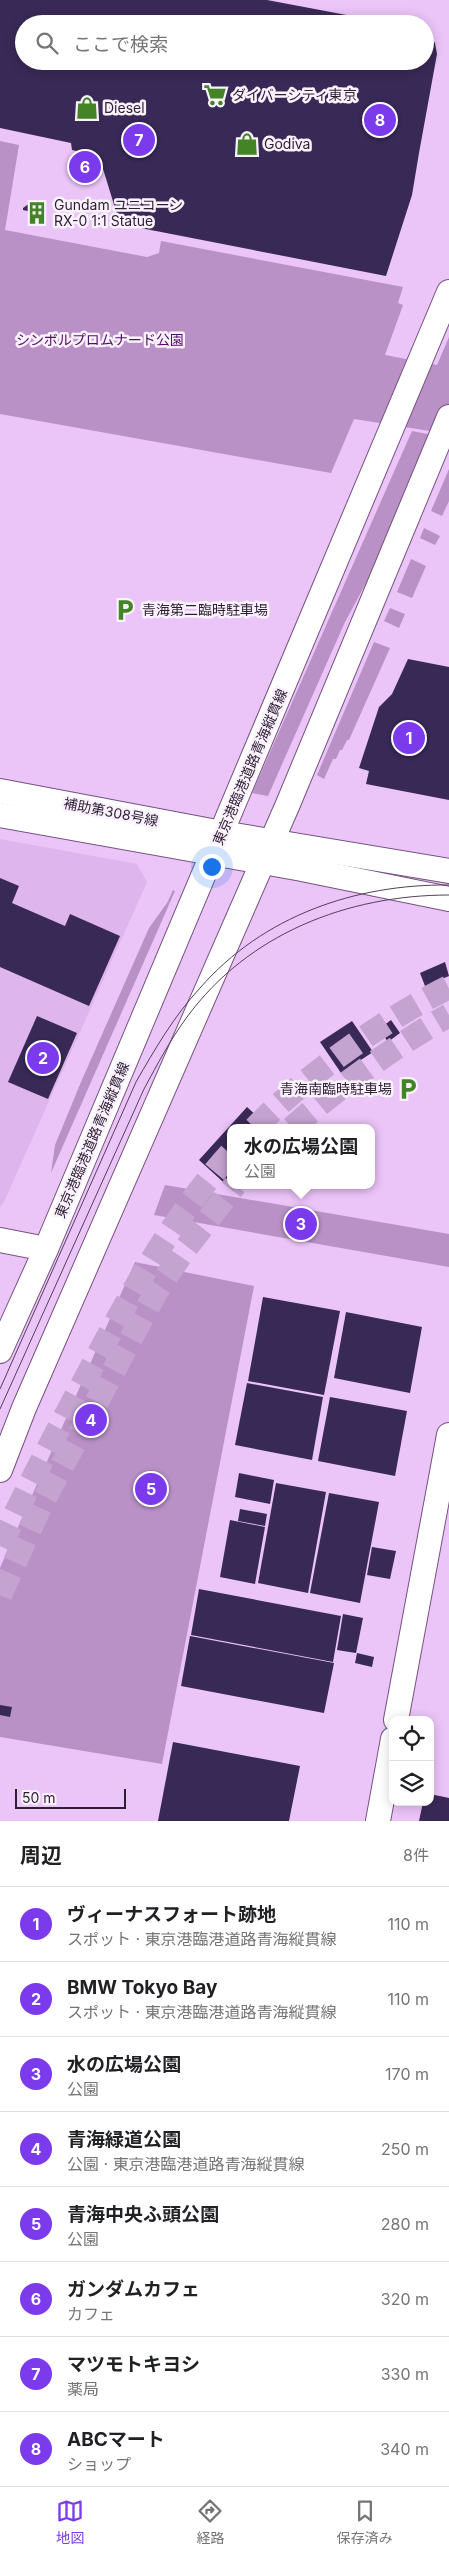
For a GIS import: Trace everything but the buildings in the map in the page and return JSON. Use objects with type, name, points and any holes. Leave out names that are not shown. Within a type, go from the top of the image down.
[{"type":"street","name":"東京港臨港道路青海縦貫線","points":[[0,1351],[46,1249],[449,292]]},
{"type":"street","points":[[0,1470],[24,1408],[267,851],[449,417]]},
{"type":"street","name":"補助第308号線","points":[[0,791],[218,843]]},
{"type":"street","name":"補助第308号線","points":[[0,814],[218,843]]},
{"type":"street","points":[[218,843],[267,851],[449,871]]},
{"type":"street","points":[[267,851],[449,899]]},
{"type":"street","points":[[0,1240],[46,1249]]},
{"type":"street","points":[[397,1716],[449,1435]]},
{"type":"street","points":[[378,1821],[389,1761]]},
{"type":"shaded area","points":[[0,839],[137,864],[147,882],[0,1207]]},
{"type":"green space","name":"シンボルプロムナード公園","points":[[0,141],[19,145],[5,230],[147,257],[159,253],[161,241],[403,287],[398,303],[403,305],[385,355],[437,365],[449,337],[449,434],[354,419],[331,473],[0,414]]},
{"type":"green space","points":[[412,431],[432,435],[379,559],[345,622],[268,796],[252,793]]},
{"type":"green space","points":[[449,469],[449,501],[442,516],[431,511]]},
{"type":"green space","points":[[424,528],[440,536],[435,545],[420,538]]},
{"type":"green space","points":[[411,559],[426,566],[412,598],[397,592]]},
{"type":"green space","points":[[390,608],[405,614],[399,628],[384,621]]},
{"type":"green space","points":[[374,642],[390,648],[349,740],[340,750],[336,759],[333,759],[324,779],[317,775]]},
{"type":"green space","points":[[173,890],[175,891],[51,1173],[55,1145],[81,1082],[149,928],[167,903]]},
{"type":"green space","points":[[165,1185],[449,1234],[449,1267],[154,1215]]},
{"type":"green space","points":[[135,1262],[254,1286],[162,1764],[0,1737],[0,1568]]},
{"type":"tunnel","points":[[259,1124],[297,1089],[347,1050],[399,1015],[449,987]]},
{"type":"tunnel","points":[[297,1124],[368,1068],[449,1015]]},
{"type":"tunnel","points":[[0,1546],[54,1438],[136,1287],[170,1231],[209,1178],[227,1158]]},
{"type":"tunnel","points":[[0,1595],[40,1507],[156,1292],[183,1252],[232,1189]]},
{"type":"tram line","points":[[0,1389],[136,1082],[173,1021],[200,988],[225,963],[252,941],[313,909],[346,898],[379,891],[414,886],[449,885]]},
{"type":"tram line","points":[[0,1409],[144,1089],[187,1017],[212,988],[239,963],[270,942],[303,925],[337,912],[374,902],[411,897],[449,895]]},
{"type":"place","name":"ダイバーシティ東京","points":[[215,95]]},
{"type":"place","name":"Diesel","points":[[87,108]]},
{"type":"place","name":"ABCマート","points":[[380,120]]},
{"type":"place","name":"マツモトキヨシ","points":[[139,140]]},
{"type":"place","name":"Godiva","points":[[247,144]]},
{"type":"place","name":"ガンダムカフェ","points":[[85,167]]},
{"type":"place","name":"Gundam ユニコーン RX-0 1:1 Statue","points":[[37,213]]},
{"type":"place","name":"青海第二臨時駐車場","points":[[125,610]]},
{"type":"place","name":"ヴィーナスフォート跡地","points":[[409,738]]},
{"type":"place","name":"BMW Tokyo Bay","points":[[43,1058]]},
{"type":"place","name":"青海南臨時駐車場","points":[[408,1089]]},
{"type":"place","name":"水の広場公園","points":[[301,1224]]},
{"type":"place","name":"青海緑道公園","points":[[91,1420]]},
{"type":"place","name":"青海中央ふ頭公園","points":[[151,1489]]}]
